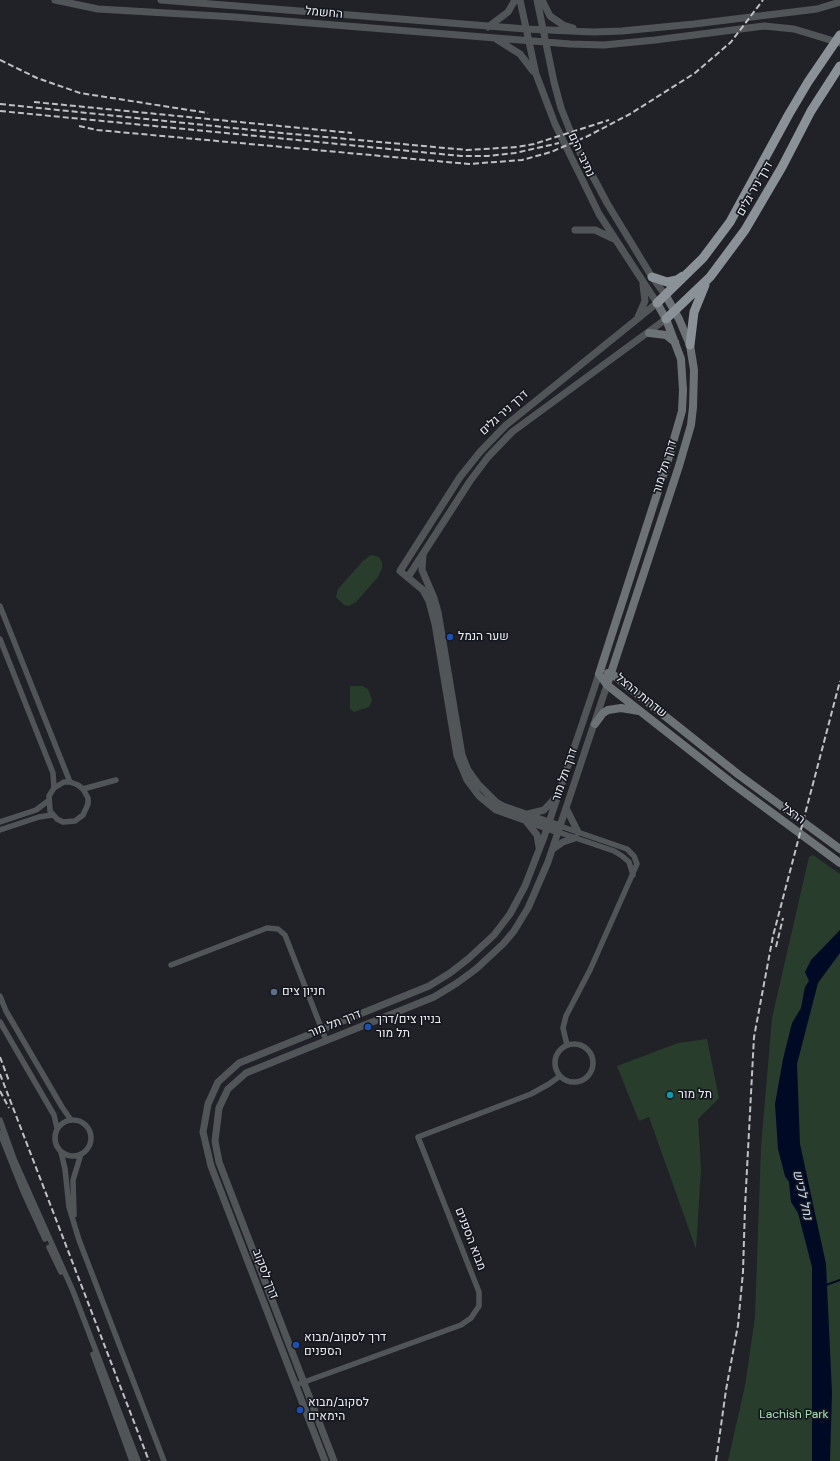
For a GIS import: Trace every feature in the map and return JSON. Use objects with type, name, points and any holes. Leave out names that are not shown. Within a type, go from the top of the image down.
[{"type":"highway","points":[[657,304],[703,258],[730,222],[789,114],[838,40]]},
{"type":"highway","name":"דרך ניר גלים","points":[[666,319],[710,277],[725,259],[753,218],[782,167],[803,125],[840,66]]},
{"type":"highway","points":[[652,277],[667,282],[677,280],[691,270]]},
{"type":"highway","points":[[690,345],[694,312],[710,277]]},
{"type":"main road","name":"דרך תל מור","points":[[607,685],[679,466],[690,425],[695,390],[690,345],[675,311],[666,296]]},
{"type":"main road","name":"דרך תל מור","points":[[599,674],[678,428],[682,411],[683,378],[681,360],[676,342],[666,319],[657,304]]},
{"type":"main road","points":[[649,333],[666,335],[676,342]]},
{"type":"main road","name":"שדרות הרצל","points":[[599,674],[611,673],[739,775]]},
{"type":"main road","name":"שדרות הרצל","points":[[599,674],[607,685],[732,784]]},
{"type":"main road","points":[[595,724],[603,713],[608,710],[621,708],[641,711]]},
{"type":"main road","name":"הרצל","points":[[739,775],[840,850]]},
{"type":"main road","name":"הרצל","points":[[732,784],[840,863]]},
{"type":"street","name":"החשמל","points":[[55,0],[82,7],[104,10],[235,17],[545,42],[604,44],[683,37],[773,26],[794,29],[838,40]]},
{"type":"street","name":"החשמל","points":[[161,0],[526,29],[586,32]]},
{"type":"street","points":[[488,26],[508,12],[515,0]]},
{"type":"street","name":"נתיבי הים","points":[[520,0],[536,74],[555,124],[588,195],[615,240],[657,304]]},
{"type":"street","name":"נתיבי הים","points":[[537,0],[555,88],[575,143],[607,203],[652,277],[666,296]]},
{"type":"street","points":[[542,0],[546,10],[556,21],[563,25],[586,32],[622,31],[694,24],[817,9],[840,2]]},
{"type":"street","points":[[494,38],[520,54],[536,74]]},
{"type":"street","points":[[575,230],[595,230],[615,240]]},
{"type":"street","points":[[635,321],[645,301],[645,290],[640,277]]},
{"type":"street","name":"דרך ניר גלים","points":[[657,304],[505,426],[480,452],[460,477],[402,568],[410,574],[470,480],[488,457],[512,432],[574,385],[649,333],[666,319]]},
{"type":"street","points":[[423,553],[422,570],[438,612],[464,761],[478,784],[490,797],[503,806],[526,817],[577,835],[622,856],[629,862],[633,876],[590,970],[566,1016],[562,1028],[567,1045]]},
{"type":"street","points":[[410,574],[428,586]]},
{"type":"street","points":[[410,574],[423,590],[429,601],[435,624],[457,756],[462,772],[471,786],[488,804],[496,810],[526,817],[544,810],[558,794]]},
{"type":"street","points":[[0,606],[70,782]]},
{"type":"street","points":[[0,639],[51,768],[54,788],[48,801],[36,810],[0,822]]},
{"type":"street","name":"דרך תל מור","points":[[212,1092],[225,1074],[247,1058],[321,1030],[428,986],[450,973],[494,935],[507,919],[525,886],[548,825],[599,674]]},
{"type":"street","name":"דרך תל מור","points":[[223,1098],[234,1083],[253,1069],[434,997],[476,969],[514,931],[534,897],[553,849],[607,685]]},
{"type":"street","points":[[83,789],[116,780]]},
{"type":"street","points":[[0,830],[39,817],[52,815],[63,822],[70,822],[80,819],[87,810],[88,804],[88,798],[83,789],[70,782],[64,782],[54,788]]},
{"type":"street","points":[[48,801],[52,815]]},
{"type":"street","points":[[566,808],[577,835]]},
{"type":"street","points":[[526,817],[537,835],[539,850]]},
{"type":"street","points":[[553,849],[577,835]]},
{"type":"street","points":[[171,965],[267,928],[278,928],[285,935],[326,1040]]},
{"type":"street","points":[[0,996],[6,1011],[62,1108],[71,1120]]},
{"type":"street","points":[[0,1022],[54,1115],[57,1128],[54,1142],[61,1152],[66,1169],[69,1207],[74,1223],[101,1300],[164,1461]]},
{"type":"street","points":[[573,1043],[585,1047],[592,1056],[593,1067],[589,1075],[580,1081],[569,1082],[560,1076],[555,1064],[558,1052],[567,1045],[573,1043]]},
{"type":"street","name":"מבוא הספנים","points":[[296,1385],[461,1325],[476,1312],[479,1306],[479,1292],[418,1137],[539,1090],[560,1076]]},
{"type":"street","name":"דרך לסקוב","points":[[212,1092],[205,1113],[204,1140],[211,1166],[325,1461]]},
{"type":"street","name":"דרך לסקוב","points":[[223,1098],[217,1120],[216,1151],[334,1461]]},
{"type":"street","points":[[0,1120],[14,1159],[73,1291],[138,1461]]},
{"type":"street","points":[[57,1128],[63,1122],[71,1120],[84,1123],[90,1133],[90,1145],[81,1154],[73,1180],[74,1223]]},
{"type":"street","points":[[0,1133],[23,1192],[66,1283],[132,1461]]},
{"type":"street","points":[[61,1152],[71,1156],[81,1154]]},
{"type":"green space","points":[[371,555],[379,557],[382,562],[382,568],[378,577],[356,602],[349,606],[344,605],[336,597],[338,589],[363,561]]},
{"type":"green space","points":[[350,686],[362,686],[368,689],[372,700],[369,707],[354,712],[350,709]]},
{"type":"green space","name":"Lachish Park","points":[[813,855],[840,874],[840,1461],[728,1461],[745,1386],[755,1317],[761,1147],[772,1018],[809,857]]},
{"type":"green space","points":[[707,1039],[719,1098],[698,1119],[701,1169],[696,1249],[649,1117],[639,1121],[617,1066],[678,1043]]},
{"type":"water","name":"נחל לכיש","points":[[840,930],[840,953],[818,983],[797,1064],[800,1144],[826,1264],[832,1393],[830,1461],[812,1461],[812,1267],[798,1213],[791,1202],[789,1182],[785,1176],[778,1149],[775,1104],[783,1059],[792,1023],[801,1008],[805,987],[809,981],[805,972],[811,960]]},
{"type":"waterway","points":[[826,1285],[840,1280]]},
{"type":"railway","points":[[79,126],[97,130],[469,164],[522,160],[551,152],[588,136],[630,114],[695,73],[731,42],[763,0]]},
{"type":"railway","points":[[0,60],[37,78],[80,93],[208,113]]},
{"type":"railway","points":[[34,102],[352,133]]},
{"type":"railway","points":[[0,104],[282,133],[467,150],[517,147],[534,144],[609,120]]},
{"type":"railway","points":[[0,111],[461,156],[488,156],[515,153],[559,143]]},
{"type":"railway","points":[[716,1461],[726,1390],[738,1325],[743,1272],[754,1037],[773,936],[840,681]]},
{"type":"railway","points":[[776,947],[783,918]]},
{"type":"railway","points":[[0,1057],[9,1081]]},
{"type":"railway","points":[[0,1074],[149,1461]]},
{"type":"railway","points":[[0,1091],[9,1108]]},
{"type":"place","name":"שער הנמל","points":[[450,637]]},
{"type":"place","name":"חניון צים","points":[[274,992]]},
{"type":"place","name":"בניין צים/דרך תל מור","points":[[368,1027]]},
{"type":"place","name":"תל מור","points":[[670,1095]]},
{"type":"place","name":"דרך לסקוב/מבוא הספנים","points":[[296,1345]]},
{"type":"place","name":"לסקוב/מבוא הימאים","points":[[300,1410]]}]
